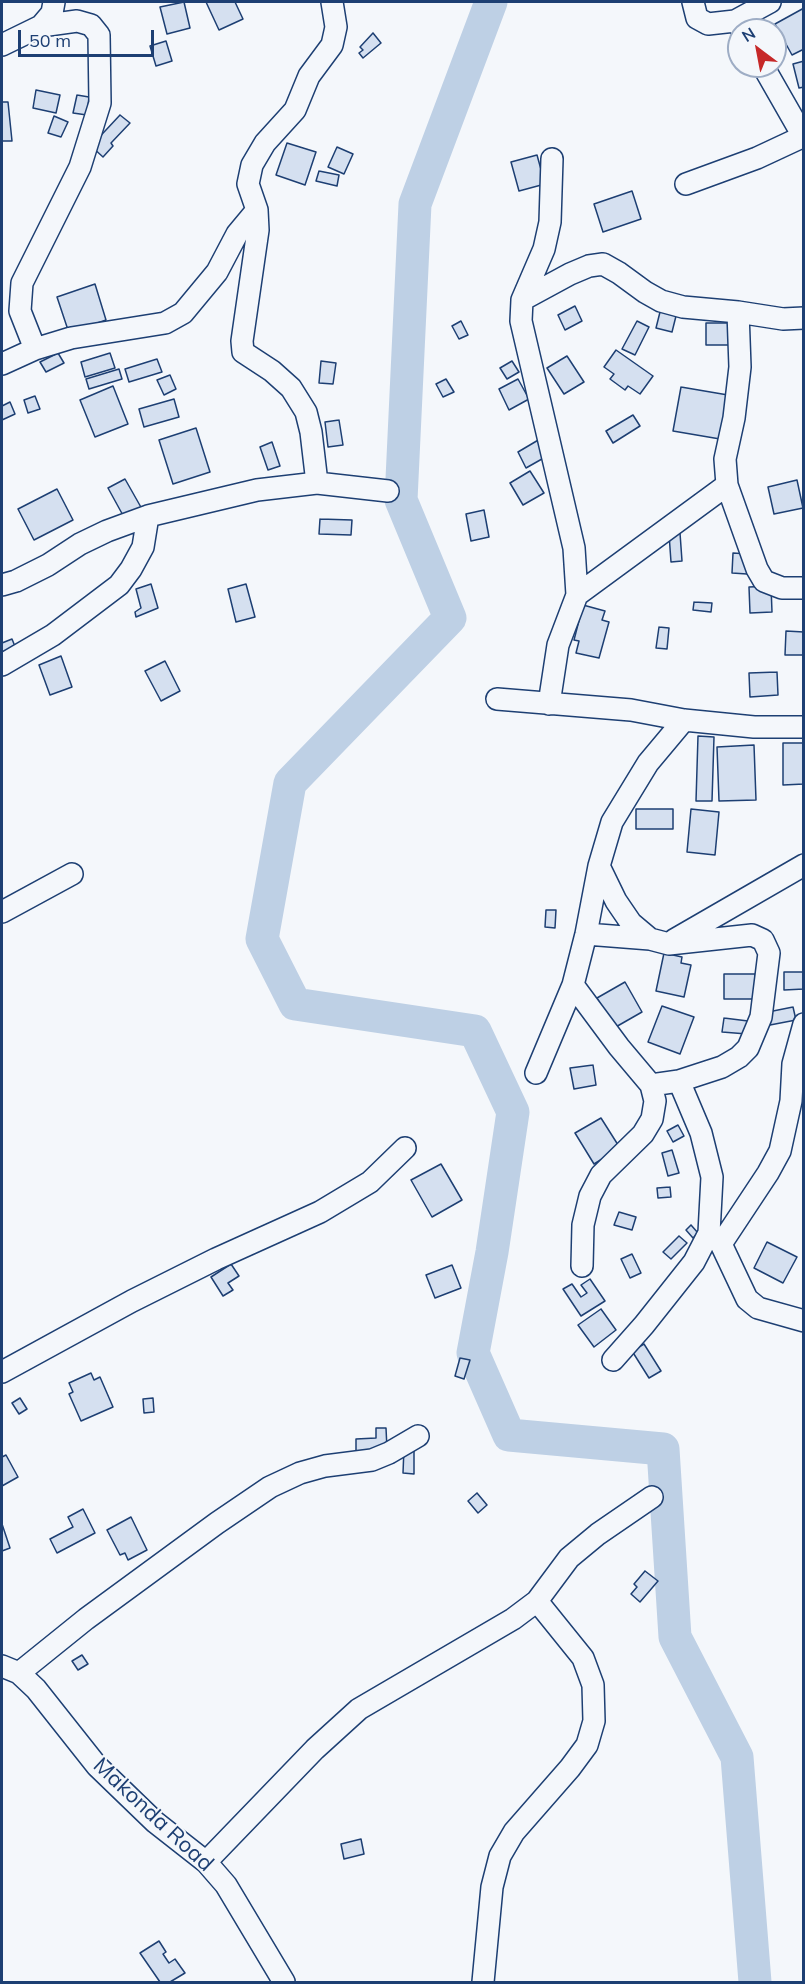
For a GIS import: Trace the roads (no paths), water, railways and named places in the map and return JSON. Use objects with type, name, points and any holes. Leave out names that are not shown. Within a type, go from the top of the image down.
[{"type":"street","points":[[41,26],[52,13],[54,2]]},
{"type":"street","points":[[317,483],[311,432],[306,412],[291,388],[272,371],[243,352],[242,341],[258,230],[257,210],[248,184],[252,165],[265,143],[295,110],[309,76],[332,45],[336,27],[332,2]]},
{"type":"street","points":[[693,2],[697,18],[708,24],[727,25]]},
{"type":"street","points":[[749,18],[770,2]]},
{"type":"street","points":[[2,45],[41,26],[77,21],[91,25],[99,35],[100,103],[80,167],[22,283],[20,311],[35,349]]},
{"type":"street","points":[[686,184],[757,158],[803,136],[769,78]]},
{"type":"street","points":[[549,704],[558,645],[577,595],[574,548],[520,321],[522,300],[544,249],[550,222],[552,159]]},
{"type":"street","points":[[2,364],[35,349],[71,338],[165,323],[183,313],[217,272],[237,234],[257,210]]},
{"type":"street","points":[[522,300],[570,274],[589,266],[603,264],[660,301],[683,307],[783,319],[804,318]]},
{"type":"street","points":[[738,312],[740,367],[734,418],[725,459],[727,485],[757,569],[764,581],[782,588],[804,588]]},
{"type":"street","points":[[2,585],[48,566],[80,544],[107,531],[148,516],[257,490],[317,483],[388,491]]},
{"type":"street","points":[[577,595],[727,485]]},
{"type":"street","points":[[2,665],[53,635],[119,585],[143,547],[148,516]]},
{"type":"street","points":[[497,699],[631,710],[684,720],[754,727],[804,727]]},
{"type":"street","points":[[536,1073],[573,985],[586,934],[599,866],[612,822],[648,763],[684,720]]},
{"type":"street","points":[[660,941],[804,865]]},
{"type":"street","points":[[599,866],[621,909],[632,923],[660,941]]},
{"type":"street","points":[[2,912],[72,874]]},
{"type":"street","points":[[586,934],[660,941],[752,935],[763,940],[769,953],[761,1017],[748,1048],[740,1057],[722,1067],[679,1082],[651,1085]]},
{"type":"street","points":[[573,985],[619,1047],[651,1085],[655,1101],[652,1119],[643,1134],[601,1175],[590,1196],[583,1225],[582,1266]]},
{"type":"street","points":[[613,1359],[768,1173],[780,1151],[797,1104],[793,1064],[804,1024]]},
{"type":"street","points":[[679,1082],[701,1133],[712,1177],[715,1239],[747,1299],[758,1308],[804,1321]]},
{"type":"street","points":[[2,1372],[132,1301],[216,1259],[320,1212],[369,1182],[405,1148]]},
{"type":"street","points":[[10,1670],[86,1619],[216,1523],[270,1487],[300,1473],[326,1466],[372,1460],[418,1436]]},
{"type":"street","points":[[206,1862],[315,1749],[359,1709],[513,1619],[537,1601],[569,1558],[598,1534],[652,1497]]},
{"type":"street","points":[[483,1983],[492,1887],[500,1856],[514,1832],[587,1745],[594,1721],[593,1685],[583,1658],[537,1601]]},
{"type":"street","name":"Makonda Road","points":[[10,1670],[36,1689],[97,1766],[155,1821],[206,1862],[226,1886],[284,1983]]},
{"type":"waterway","points":[[491,2],[415,204],[401,500],[450,618],[290,783],[262,939],[295,1004],[475,1031],[513,1112],[492,1252],[473,1353],[509,1435],[663,1449],[675,1637],[737,1757],[755,1982]]}]
